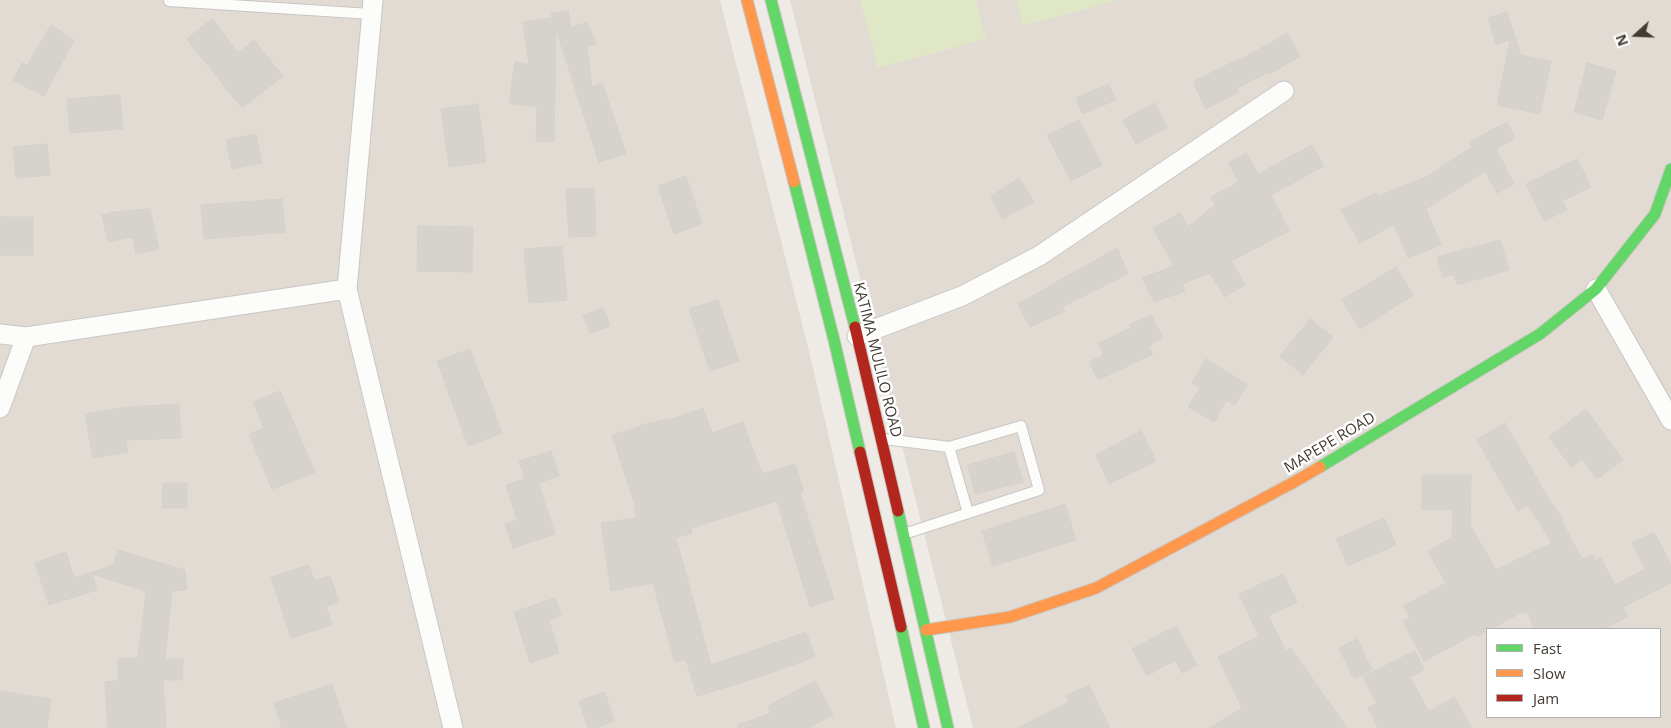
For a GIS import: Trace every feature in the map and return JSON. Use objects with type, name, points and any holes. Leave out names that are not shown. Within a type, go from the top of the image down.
[{"type":"main road","name":"KATIMA MULILO ROAD","points":[[748,0],[834,340],[870,442],[892,537],[926,630],[948,728]]},
{"type":"main road","name":"KATIMA MULILO ROAD","points":[[771,0],[857,336],[870,442],[892,537],[924,728]]},
{"type":"main road","name":"MAPEPE ROAD","points":[[926,630],[1010,617],[1096,588],[1296,481],[1540,334],[1596,289],[1655,214],[1671,168]]},
{"type":"street","points":[[372,7],[347,289],[453,728]]},
{"type":"street","points":[[857,336],[962,296],[1039,256],[1284,91]]},
{"type":"street","points":[[0,334],[26,338],[347,289]]},
{"type":"street","points":[[1596,289],[1671,420]]},
{"type":"street","points":[[0,408],[26,338]]},
{"type":"lane","points":[[169,2],[372,7]]},
{"type":"lane","points":[[870,442],[949,447],[1021,426],[1039,490],[892,537]]},
{"type":"lane","points":[[949,447],[968,513]]},
{"type":"shaded area","points":[[0,0],[720,0],[809,351],[896,728],[0,728]]},
{"type":"shaded area","points":[[790,0],[1671,0],[1671,728],[973,728]]},
{"type":"green space","points":[[860,0],[976,0],[986,39],[878,68]]},
{"type":"green space","points":[[1016,0],[1118,0],[1023,26]]},
{"type":"building","points":[[568,11],[571,28],[587,22],[596,44],[587,47],[592,87],[602,83],[626,154],[599,162],[556,29],[554,142],[536,141],[537,107],[509,103],[515,62],[529,64],[523,22],[552,18],[551,14]]},
{"type":"building","points":[[1507,12],[1521,55],[1551,61],[1540,114],[1497,105],[1510,40],[1496,44],[1488,18]]},
{"type":"building","points":[[212,19],[238,53],[254,40],[283,76],[242,108],[187,39]]},
{"type":"building","points":[[51,25],[74,40],[44,96],[13,80],[22,63],[27,65]]},
{"type":"building","points":[[1287,33],[1300,56],[1270,74],[1269,72],[1237,88],[1239,92],[1206,109],[1193,82],[1239,59],[1239,61]]},
{"type":"building","points":[[1587,63],[1616,71],[1602,120],[1574,112]]},
{"type":"building","points":[[1109,84],[1116,100],[1082,114],[1076,98]]},
{"type":"building","points":[[120,95],[123,129],[70,133],[67,99]]},
{"type":"building","points":[[1155,103],[1167,128],[1136,144],[1123,120]]},
{"type":"building","points":[[478,104],[486,162],[449,167],[441,109]]},
{"type":"building","points":[[1079,120],[1102,165],[1071,181],[1047,135]]},
{"type":"building","points":[[1507,122],[1515,138],[1496,149],[1514,184],[1497,193],[1485,171],[1426,209],[1441,245],[1408,258],[1394,224],[1360,243],[1341,210],[1376,193],[1377,197],[1426,177],[1472,147],[1469,142]]},
{"type":"building","points":[[256,134],[262,163],[232,169],[226,140]]},
{"type":"building","points":[[47,144],[50,175],[16,178],[13,147]]},
{"type":"building","points":[[1312,145],[1324,166],[1271,195],[1289,231],[1231,261],[1245,285],[1225,297],[1210,273],[1182,284],[1185,291],[1154,302],[1142,278],[1174,266],[1153,228],[1180,213],[1188,227],[1215,205],[1211,197],[1239,182],[1228,163],[1246,153],[1258,174]]},
{"type":"building","points":[[1577,159],[1591,187],[1562,201],[1567,210],[1544,221],[1526,184]]},
{"type":"building","points":[[686,176],[702,224],[674,234],[658,186]]},
{"type":"building","points":[[1019,178],[1034,202],[1002,219],[991,196]]},
{"type":"building","points":[[594,188],[596,236],[569,237],[566,189]]},
{"type":"building","points":[[282,199],[285,232],[204,239],[201,205]]},
{"type":"building","points":[[150,209],[159,249],[136,254],[133,237],[108,242],[102,215]]},
{"type":"building","points":[[0,217],[33,217],[33,255],[0,255]]},
{"type":"building","points":[[418,226],[473,227],[472,272],[417,271]]},
{"type":"building","points":[[1500,240],[1509,270],[1457,285],[1454,274],[1443,277],[1437,257]]},
{"type":"building","points":[[562,246],[567,300],[529,303],[524,249]]},
{"type":"building","points":[[1117,248],[1128,274],[1062,307],[1065,311],[1030,327],[1018,304]]},
{"type":"building","points":[[1396,267],[1413,295],[1360,329],[1342,300]]},
{"type":"building","points":[[718,300],[739,361],[710,371],[689,309]]},
{"type":"building","points":[[603,308],[610,326],[590,333],[583,315]]},
{"type":"building","points":[[1151,315],[1163,338],[1148,346],[1153,354],[1098,380],[1089,362],[1104,355],[1099,343],[1131,328],[1129,325]]},
{"type":"building","points":[[1310,319],[1333,337],[1303,375],[1280,356]]},
{"type":"building","points":[[470,349],[502,433],[468,446],[437,361]]},
{"type":"building","points":[[1206,359],[1247,384],[1235,405],[1227,400],[1214,422],[1188,407],[1200,388],[1192,383]]},
{"type":"building","points":[[280,391],[315,472],[272,489],[249,434],[264,428],[253,402]]},
{"type":"building","points":[[179,404],[181,438],[126,440],[128,452],[93,458],[85,414],[128,407]]},
{"type":"building","points":[[703,408],[712,433],[743,422],[762,474],[795,464],[804,492],[800,493],[834,599],[810,607],[777,501],[691,528],[692,533],[676,538],[711,665],[806,632],[815,657],[697,696],[686,659],[675,662],[653,583],[611,591],[601,523],[637,518],[634,509],[636,508],[612,435],[641,425],[675,418]]},
{"type":"building","points":[[1586,409],[1623,460],[1597,479],[1582,459],[1571,467],[1549,437]]},
{"type":"building","points":[[1505,423],[1551,503],[1563,519],[1561,520],[1582,559],[1592,554],[1595,561],[1601,558],[1615,585],[1645,569],[1632,543],[1654,532],[1671,565],[1671,583],[1623,607],[1628,616],[1606,628],[1534,628],[1528,612],[1525,614],[1524,611],[1493,628],[1486,628],[1486,632],[1477,637],[1475,634],[1424,661],[1403,621],[1410,618],[1404,606],[1446,583],[1428,551],[1452,537],[1453,510],[1422,509],[1422,475],[1471,475],[1470,525],[1496,570],[1552,543],[1528,505],[1518,511],[1477,440]]},
{"type":"building","points":[[1141,431],[1156,461],[1109,484],[1096,455]]},
{"type":"building","points":[[551,451],[559,476],[538,483],[555,534],[513,548],[505,524],[517,520],[506,485],[525,479],[519,461]]},
{"type":"building","points":[[1014,452],[1023,482],[975,494],[968,465]]},
{"type":"building","points":[[163,483],[187,483],[187,508],[162,508]]},
{"type":"building","points":[[1065,504],[1076,540],[993,566],[982,531]]},
{"type":"building","points":[[1384,518],[1396,545],[1348,566],[1336,539]]},
{"type":"building","points":[[118,550],[185,570],[187,590],[172,591],[165,659],[183,659],[182,680],[163,680],[166,728],[108,728],[105,682],[118,681],[118,658],[138,658],[146,591],[92,574],[97,590],[49,605],[35,563],[66,552],[74,578],[113,565]]},
{"type":"building","points":[[309,565],[314,581],[330,576],[339,602],[326,606],[332,625],[291,638],[271,577]]},
{"type":"building","points":[[1283,574],[1297,602],[1268,616],[1286,651],[1291,648],[1347,728],[1209,728],[1242,708],[1218,657],[1259,636],[1239,594]]},
{"type":"building","points":[[555,598],[561,616],[549,620],[559,653],[530,663],[514,612]]},
{"type":"building","points":[[1176,626],[1197,665],[1182,673],[1175,660],[1147,676],[1132,649]]},
{"type":"building","points":[[1357,639],[1372,670],[1354,679],[1339,648]]},
{"type":"building","points":[[1415,651],[1424,670],[1410,677],[1429,712],[1454,697],[1472,728],[1378,728],[1368,708],[1377,703],[1363,677]]},
{"type":"building","points":[[815,681],[833,715],[808,728],[738,728],[737,725],[771,713],[768,706]]},
{"type":"building","points":[[332,684],[347,728],[282,728],[274,703]]},
{"type":"building","points":[[1089,685],[1110,728],[1018,728],[1069,702],[1066,696]]},
{"type":"building","points":[[0,691],[51,699],[47,728],[0,728]]},
{"type":"building","points":[[605,692],[614,721],[595,728],[588,728],[579,701]]},
{"type":"traffic: fast","points":[[771,0],[855,327]]},
{"type":"traffic: fast","points":[[1320,467],[1540,334],[1596,289],[1655,214],[1671,169]]},
{"type":"traffic: fast","points":[[794,182],[860,452]]},
{"type":"traffic: fast","points":[[898,511],[948,728]]},
{"type":"traffic: fast","points":[[901,627],[924,728]]},
{"type":"traffic: slow","points":[[747,0],[794,182]]},
{"type":"traffic: slow","points":[[926,630],[1010,617],[1096,588],[1320,467]]},
{"type":"traffic: jam","points":[[855,327],[898,511]]},
{"type":"traffic: jam","points":[[860,452],[901,627]]}]
